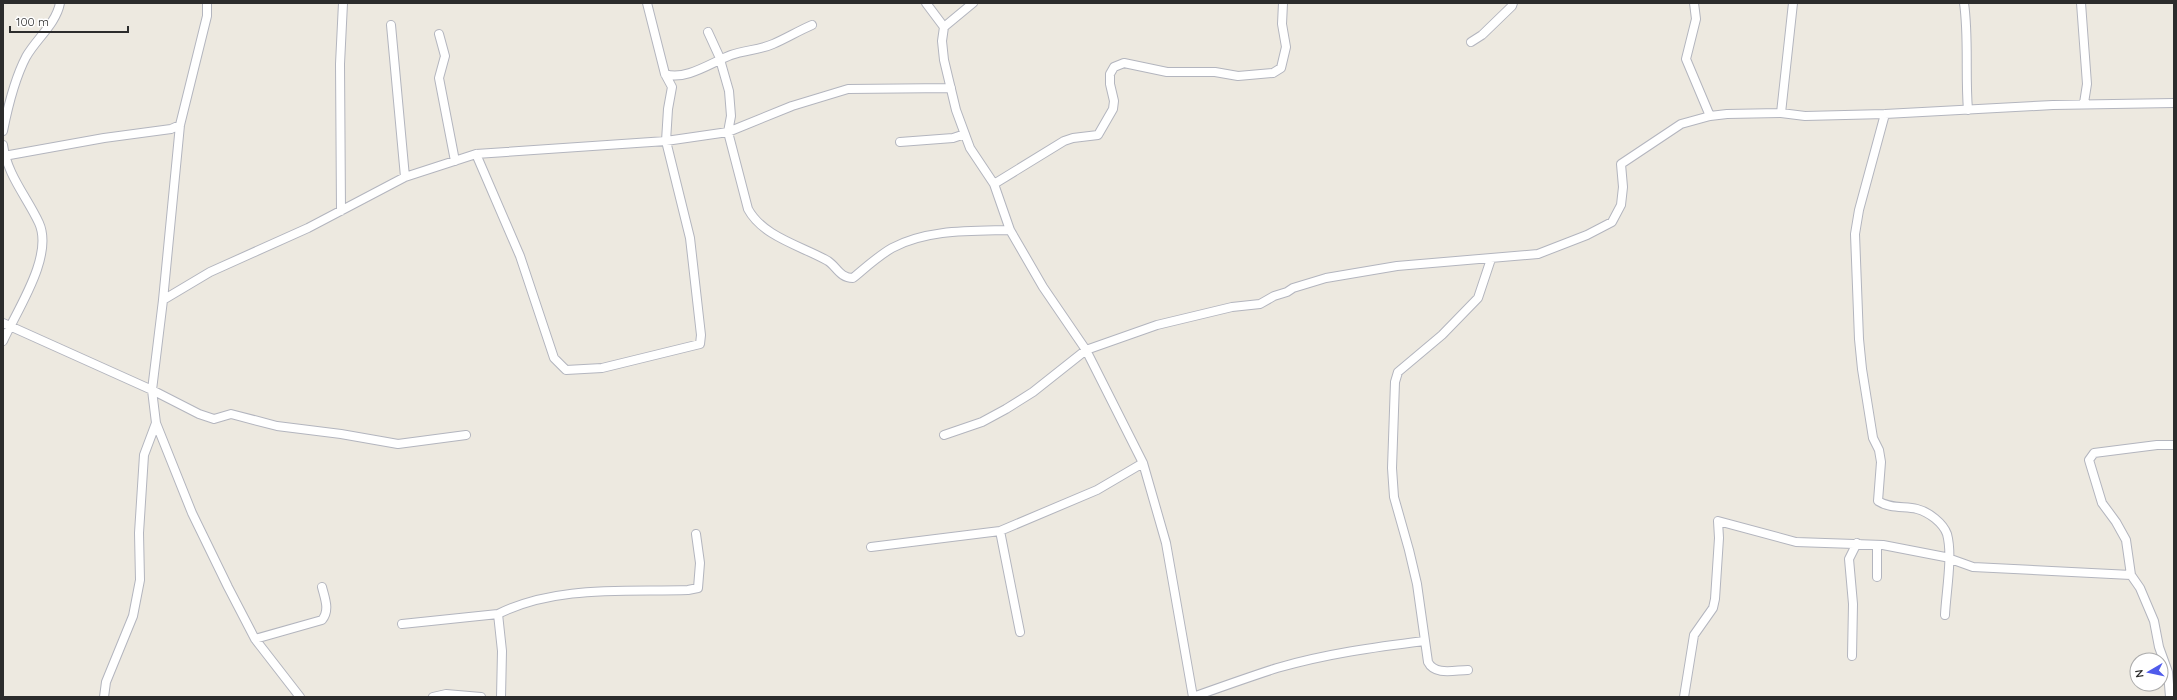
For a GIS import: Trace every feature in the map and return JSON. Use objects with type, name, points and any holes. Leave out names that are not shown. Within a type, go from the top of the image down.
[{"type":"street","points":[[3,131],[14,86],[26,56],[51,22],[60,3]]},
{"type":"street","points":[[207,3],[207,16],[180,125],[163,300],[152,390],[156,423],[192,513],[256,639],[300,697]]},
{"type":"street","points":[[341,211],[340,64],[343,3]]},
{"type":"street","points":[[476,154],[520,256],[554,358],[566,370],[602,368],[700,344],[701,335],[690,238],[666,141],[668,109],[672,87],[665,74],[647,3]]},
{"type":"street","points":[[926,3],[944,27]]},
{"type":"street","points":[[973,3],[944,27],[942,41],[951,88],[965,134],[970,148],[994,184],[1010,230],[1044,287],[1086,350],[1143,463],[1166,543],[1193,697],[1277,668],[1330,655],[1375,646],[1425,641]]},
{"type":"street","points":[[994,184],[1064,141],[1073,138],[1098,135],[1113,109],[1114,101],[1110,84],[1110,74],[1114,67],[1124,62],[1167,72],[1215,72],[1238,76],[1273,73],[1281,68],[1286,47],[1282,24],[1283,3]]},
{"type":"street","points":[[1471,42],[1482,35],[1512,6],[1513,3]]},
{"type":"street","points":[[1694,3],[1696,19],[1686,59],[1710,116]]},
{"type":"street","points":[[1781,113],[1793,3]]},
{"type":"street","points":[[1964,3],[1967,27],[1966,80],[1968,110]]},
{"type":"street","points":[[2081,3],[2087,84],[2084,103]]},
{"type":"street","points":[[391,25],[405,177]]},
{"type":"street","points":[[665,74],[674,77],[710,66],[732,55],[773,44],[791,33],[812,25]]},
{"type":"street","points":[[708,32],[720,60],[729,91],[731,116],[728,132],[748,209],[753,219],[778,236],[829,262],[847,278],[852,278],[892,248],[916,239],[947,233],[1010,230]]},
{"type":"street","points":[[439,34],[445,56],[439,78],[455,161]]},
{"type":"street","points":[[163,300],[210,272],[308,228],[405,177],[476,154],[666,141],[728,132],[792,106],[848,89],[951,88]]},
{"type":"street","points":[[944,435],[982,422],[1006,409],[1034,392],[1086,350],[1157,325],[1232,307],[1260,304],[1263,301],[1287,292],[1293,288],[1317,280],[1396,266],[1538,254],[1604,228],[1612,222],[1621,205],[1623,187],[1621,164],[1681,124],[1710,116],[1781,113],[1805,116],[1885,114],[2084,103],[2174,103]]},
{"type":"street","points":[[1885,114],[1859,210],[1855,234],[1859,339],[1862,369],[1873,438],[1879,450],[1881,462],[1878,501],[1883,505],[1916,508],[1927,512],[1942,525],[1947,534],[1948,558],[1945,615]]},
{"type":"street","points":[[4,156],[104,138],[171,129],[180,125]]},
{"type":"street","points":[[900,142],[953,138],[965,134]]},
{"type":"street","points":[[3,145],[4,156],[20,191],[38,222],[43,237],[42,252],[36,270],[6,324],[3,340]]},
{"type":"street","points":[[1468,670],[1436,671],[1431,668],[1425,641],[1417,584],[1394,497],[1392,468],[1395,382],[1398,372],[1458,320],[1478,298],[1491,259]]},
{"type":"street","points":[[6,324],[152,390],[199,414],[214,419],[231,414],[277,426],[361,437],[398,444],[466,435]]},
{"type":"street","points":[[104,697],[106,682],[133,616],[140,580],[139,533],[144,455],[156,423]]},
{"type":"street","points":[[2170,697],[2168,672],[2159,647],[2154,621],[2140,588],[2131,575],[2126,540],[2116,522],[2102,504],[2089,460],[2094,453],[2157,445],[2174,445]]},
{"type":"street","points":[[871,547],[1000,531],[1097,490],[1143,463]]},
{"type":"street","points":[[1684,697],[1694,635],[1713,608],[1715,599],[1719,538],[1718,521],[1796,542],[1857,543],[1876,545],[1948,558],[1973,567],[2131,575]]},
{"type":"street","points":[[1000,531],[1020,632]]},
{"type":"street","points":[[402,624],[498,614],[512,607],[583,592],[688,590],[698,588],[700,563],[696,534]]},
{"type":"street","points":[[1852,656],[1853,604],[1849,558],[1857,543]]},
{"type":"street","points":[[1876,545],[1877,577]]},
{"type":"street","points":[[256,639],[322,620],[327,609],[322,587]]},
{"type":"street","points":[[498,614],[502,651],[501,697]]},
{"type":"street","points":[[433,697],[446,694],[481,697]]}]
